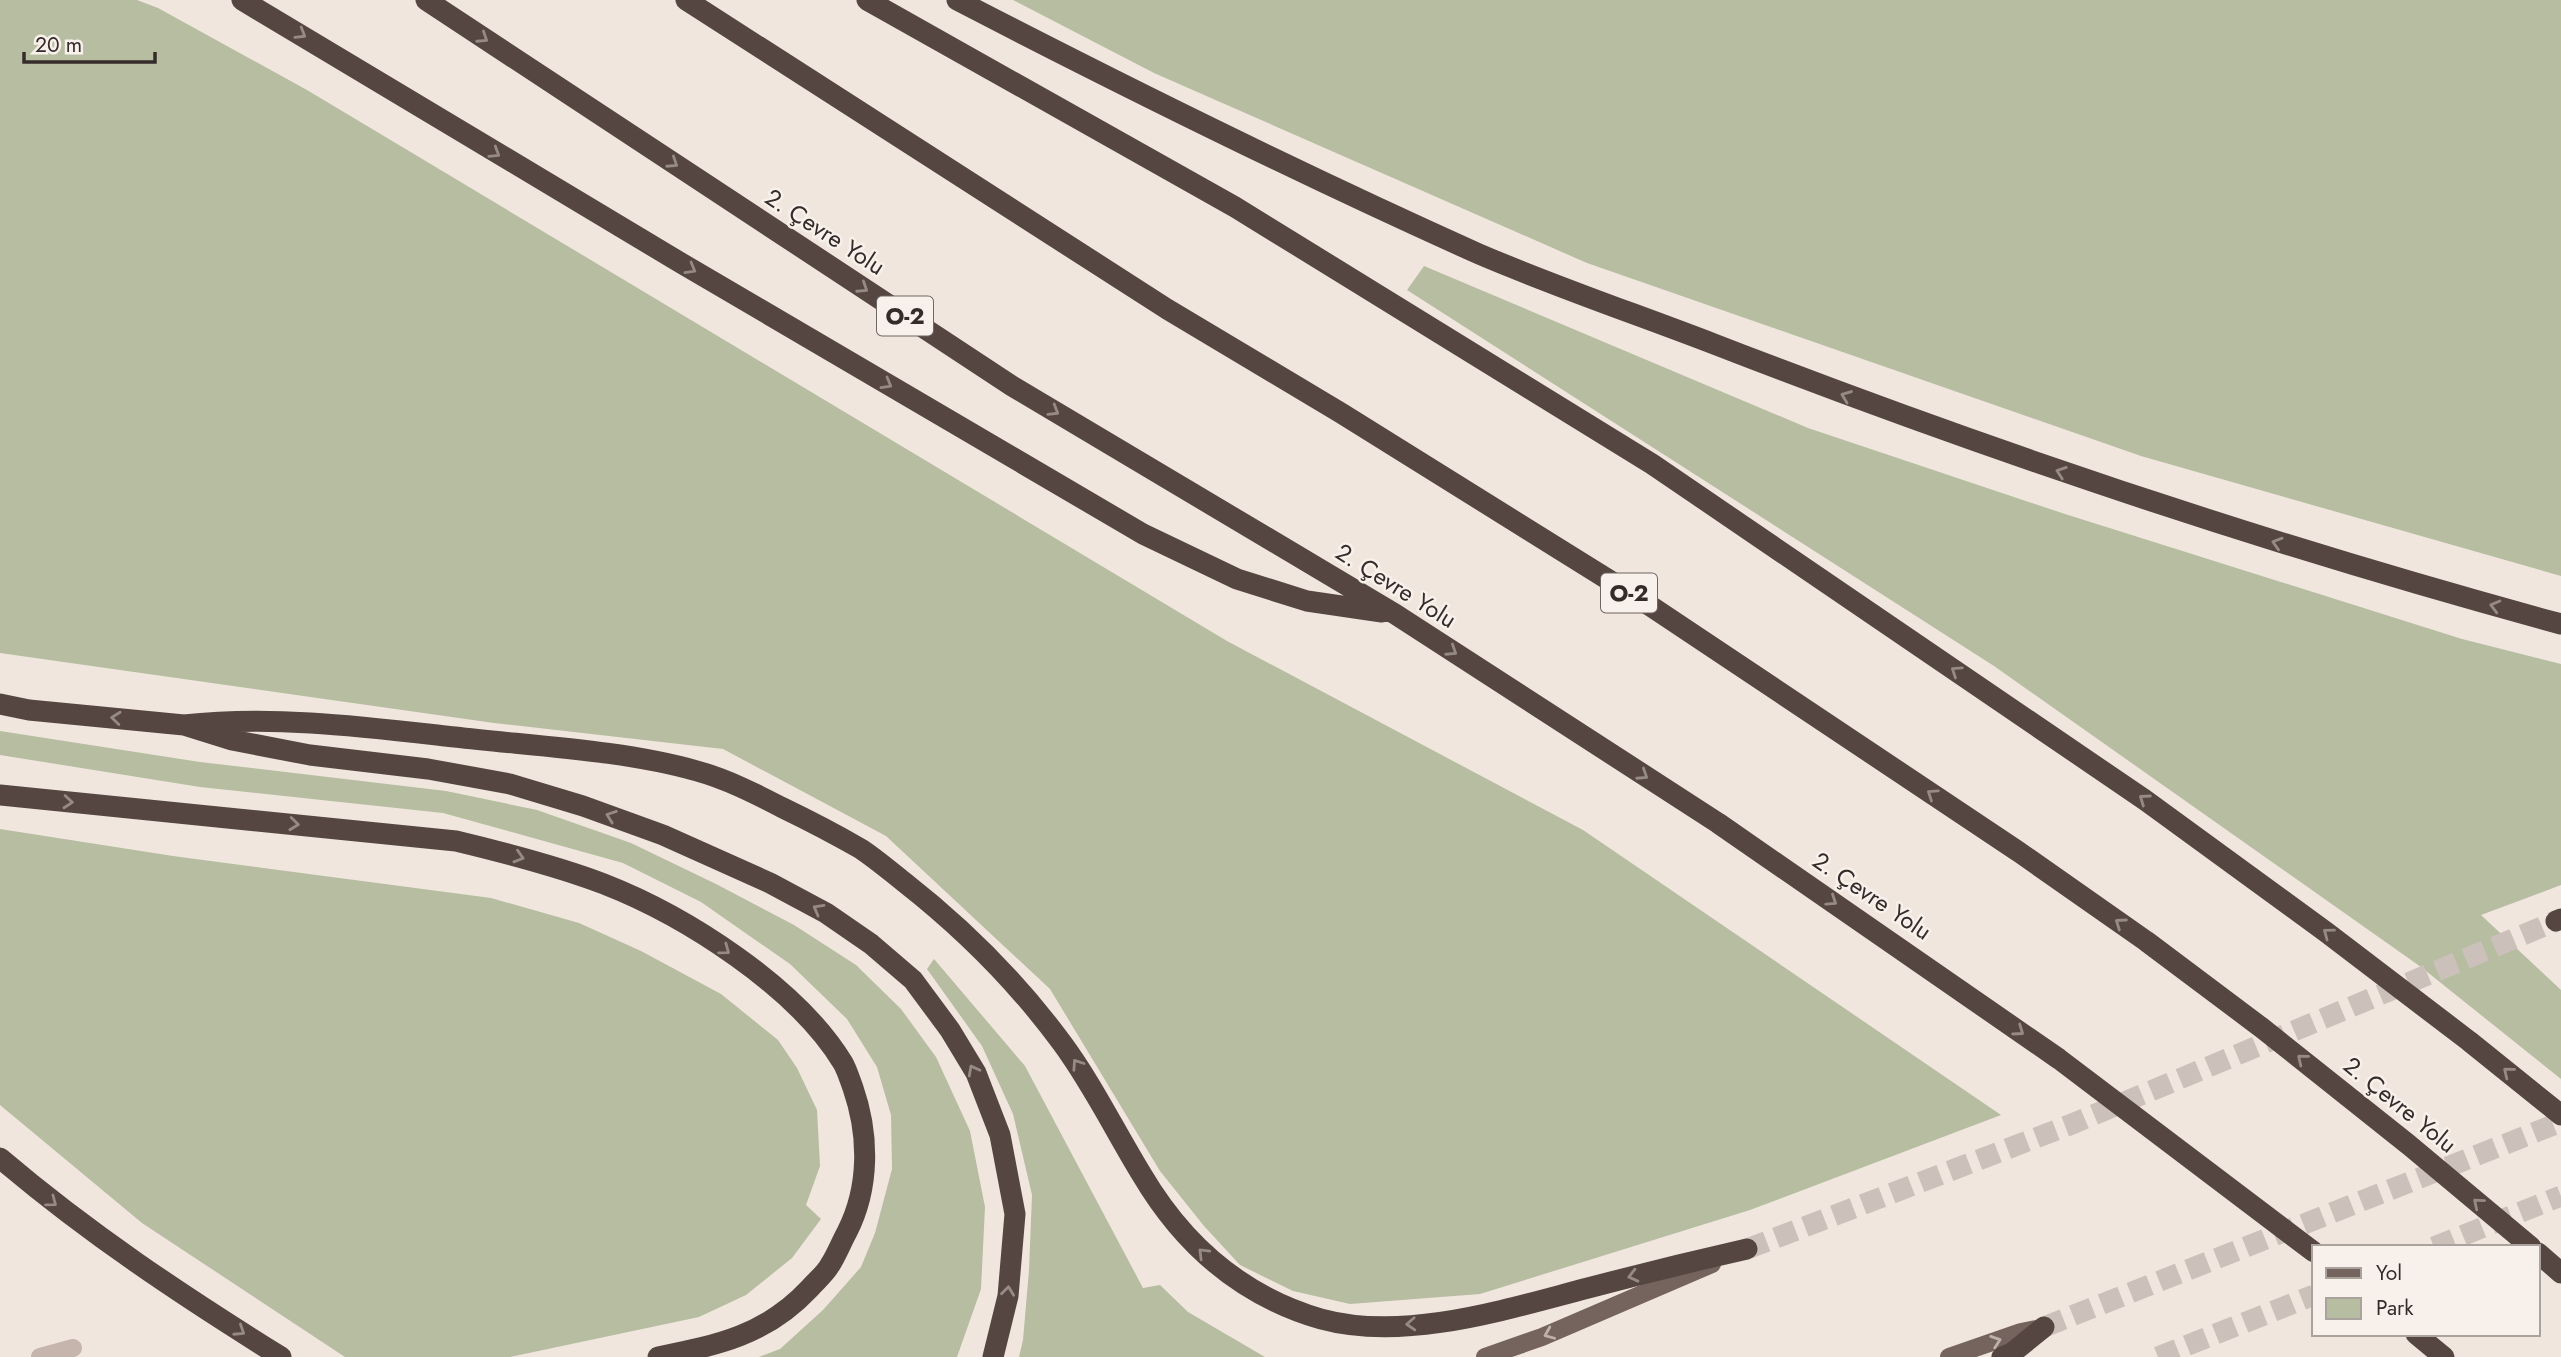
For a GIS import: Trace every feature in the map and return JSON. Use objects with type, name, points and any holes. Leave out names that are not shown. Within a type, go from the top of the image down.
[{"type":"highway","points":[[242,0],[634,235],[1143,534],[1237,579],[1307,601],[1395,614]]},
{"type":"highway","name":"2. Çevre Yolu","points":[[426,0],[1012,386],[1395,614],[1718,823],[2059,1059],[2312,1250]]},
{"type":"highway","name":"2. Çevre Yolu","points":[[685,0],[1155,301],[1649,605],[2019,852],[2146,941],[2262,1028],[2409,1145],[2528,1245]]},
{"type":"highway","points":[[867,0],[1235,207],[1652,464],[2145,800],[2359,957],[2561,1115]]},
{"type":"highway","points":[[957,0],[1142,94],[1483,255],[1877,408],[2152,503],[2403,581],[2561,624]]},
{"type":"highway","points":[[0,704],[184,725],[232,740],[310,755],[428,769],[510,784],[583,806],[663,835],[769,883],[827,913],[871,944],[913,980],[950,1030],[976,1073],[1000,1135],[1015,1214],[1009,1296],[993,1357]]},
{"type":"highway","points":[[184,725],[227,720],[326,726],[587,752],[698,771],[745,789],[792,812],[864,851],[923,897],[983,950],[1040,1014],[1066,1049],[1090,1084],[1144,1179],[1178,1227],[1208,1259],[1246,1287],[1281,1307],[1328,1321],[1353,1324],[1378,1326],[1433,1323],[1516,1307],[1747,1249]]},
{"type":"highway","points":[[0,795],[457,841],[502,852],[604,884],[659,909],[708,938],[787,998],[819,1029],[844,1065],[859,1105],[865,1141],[863,1179],[851,1223],[829,1267],[797,1301],[764,1327],[708,1347],[658,1357]]},
{"type":"highway","points":[[0,1158],[45,1197],[128,1258],[281,1357]]},
{"type":"highway","points":[[2540,1255],[2561,1273]]},
{"type":"highway","points":[[2001,1357],[2012,1353],[2044,1327]]},
{"type":"highway","points":[[2418,1336],[2444,1357]]},
{"type":"main road","points":[[1485,1357],[1542,1337],[1747,1249]]},
{"type":"main road","points":[[1949,1357],[2021,1332],[2044,1327]]},
{"type":"lane","points":[[40,1357],[73,1348]]},
{"type":"green space","points":[[0,0],[137,0],[158,8],[307,90],[1227,641],[1583,830],[2001,1115],[1750,1210],[1480,1294],[1350,1304],[1293,1291],[1240,1265],[1204,1226],[1160,1171],[1050,989],[886,836],[723,749],[494,723],[0,653]]},
{"type":"green space","points":[[1013,0],[2561,0],[2561,576],[2141,456],[1587,263],[1154,73]]},
{"type":"green space","points":[[1424,266],[1808,428],[2065,514],[2462,639],[2561,664],[2561,885],[2481,915],[2561,990],[2561,1079],[2421,967],[1994,666],[1407,290]]},
{"type":"green space","points":[[0,731],[200,762],[446,791],[537,810],[631,843],[716,884],[794,925],[856,965],[901,1009],[936,1057],[970,1131],[985,1207],[981,1289],[957,1357],[759,1357],[780,1349],[823,1310],[861,1267],[875,1233],[892,1169],[891,1115],[877,1067],[847,1019],[790,964],[701,902],[623,863],[443,813],[200,787],[0,755]]},
{"type":"green space","points":[[0,829],[173,856],[491,898],[579,923],[641,951],[721,994],[778,1040],[797,1068],[817,1110],[820,1166],[806,1205],[821,1219],[792,1258],[746,1295],[699,1317],[510,1357],[345,1357],[142,1223],[0,1105]]},
{"type":"green space","points":[[934,959],[1025,1066],[1143,1288],[1160,1285],[1188,1312],[1265,1357],[1019,1357],[1029,1270],[1032,1195],[1013,1114],[982,1046],[927,969]]},
{"type":"tunnel","points":[[1747,1249],[2072,1124],[2556,921]]},
{"type":"tunnel","points":[[2044,1327],[2561,1122]]},
{"type":"tunnel","points":[[2439,1245],[2561,1196]]},
{"type":"tunnel","points":[[2158,1357],[2312,1296]]}]
